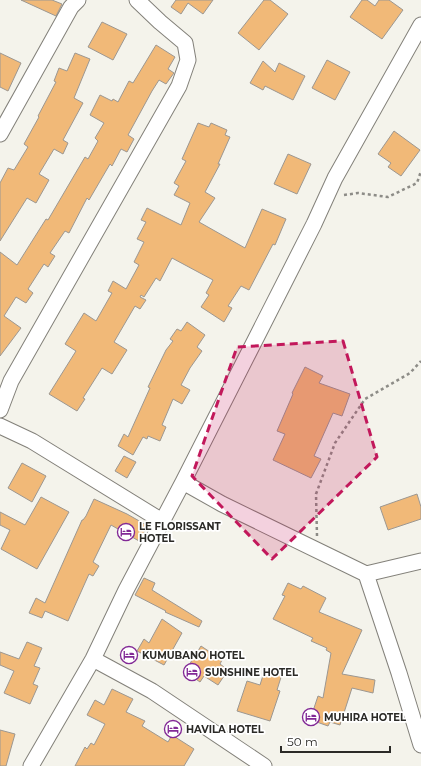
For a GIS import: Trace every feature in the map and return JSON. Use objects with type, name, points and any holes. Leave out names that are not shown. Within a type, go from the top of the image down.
[{"type":"street","points":[[0,134],[71,7],[78,0]]},
{"type":"street","points":[[0,410],[11,381],[182,80],[188,60],[185,42],[160,22],[137,0]]},
{"type":"street","points":[[31,766],[93,659],[126,590],[183,482],[307,238],[335,178],[421,25]]},
{"type":"street","points":[[0,426],[32,442],[162,521]]},
{"type":"street","points":[[183,482],[222,504],[366,574],[421,561]]},
{"type":"street","points":[[366,574],[421,745]]},
{"type":"street","points":[[93,659],[152,691],[264,766]]},
{"type":"path","points":[[326,197],[358,193],[388,197],[417,182],[421,171]]},
{"type":"path","points":[[315,549],[318,537],[316,494],[335,443],[365,399],[410,373],[421,362]]},
{"type":"highlighted area","points":[[343,341],[377,457],[272,559],[192,476],[237,347]]},
{"type":"building","points":[[21,0],[52,0],[62,4],[56,16]]},
{"type":"building","points":[[176,0],[213,0],[203,14],[188,3],[181,14],[171,7]]},
{"type":"building","points":[[264,0],[270,0],[288,14],[259,50],[238,33]]},
{"type":"building","points":[[362,0],[367,0],[375,6],[379,0],[389,0],[403,10],[382,39],[350,17]]},
{"type":"building","points":[[102,22],[127,34],[113,60],[88,47]]},
{"type":"building","points":[[156,45],[175,57],[168,69],[174,73],[166,84],[159,80],[128,135],[134,139],[127,152],[121,149],[112,166],[110,164],[89,200],[87,198],[69,233],[65,231],[50,253],[55,256],[48,267],[44,264],[28,289],[33,293],[26,303],[16,297],[4,316],[21,328],[0,356],[0,252],[17,265],[46,219],[48,220],[85,157],[88,159],[98,141],[95,138],[104,123],[90,115],[100,95],[112,101],[113,99],[118,102],[129,81],[133,83]]},
{"type":"building","points":[[0,53],[21,63],[8,91],[0,87]]},
{"type":"building","points":[[75,53],[90,59],[74,98],[83,103],[63,140],[68,143],[63,154],[54,149],[39,174],[49,180],[36,203],[27,198],[0,241],[0,183],[8,168],[14,170],[28,147],[24,144],[56,82],[54,81],[59,68],[67,71]]},
{"type":"building","points":[[327,60],[350,72],[335,100],[312,88]]},
{"type":"building","points":[[263,61],[275,72],[279,63],[305,76],[293,100],[265,86],[263,90],[250,83]]},
{"type":"building","points":[[198,123],[209,127],[211,123],[227,130],[225,135],[230,137],[218,164],[220,164],[205,192],[215,198],[199,222],[245,248],[262,209],[286,219],[275,245],[273,244],[249,290],[241,286],[228,306],[232,308],[224,322],[201,307],[209,295],[206,293],[213,280],[172,258],[160,281],[156,278],[144,297],[141,295],[140,297],[146,300],[140,309],[135,306],[114,342],[127,350],[112,374],[102,368],[83,398],[85,399],[77,411],[49,394],[76,351],[65,344],[84,313],[96,321],[112,293],[108,291],[113,281],[126,289],[139,265],[134,262],[144,242],[137,239],[146,222],[141,220],[147,208],[181,225],[190,203],[174,195],[179,186],[174,183],[186,161],[182,159]]},
{"type":"building","points":[[394,131],[420,150],[401,176],[388,167],[391,163],[378,154]]},
{"type":"building","points":[[288,154],[311,164],[297,194],[274,184]]},
{"type":"building","points":[[187,322],[205,335],[197,347],[202,351],[190,368],[181,385],[190,390],[182,404],[173,399],[162,425],[166,427],[160,441],[148,436],[147,439],[143,437],[133,455],[118,446],[124,434],[128,437],[150,388],[148,387],[166,350],[173,341],[170,339],[177,329],[181,331]]},
{"type":"building","points":[[305,367],[323,376],[319,383],[350,394],[342,416],[333,413],[314,456],[321,459],[311,478],[273,460],[285,434],[277,431],[293,394],[292,393]]},
{"type":"building","points":[[124,456],[136,462],[127,478],[115,471]]},
{"type":"building","points":[[22,463],[46,476],[32,502],[8,488]]},
{"type":"building","points":[[417,494],[421,507],[421,519],[388,530],[380,507]]},
{"type":"building","points":[[41,497],[69,512],[37,569],[1,549],[10,530],[0,525],[0,512],[25,525]]},
{"type":"building","points":[[94,499],[127,514],[148,526],[139,541],[111,525],[93,562],[99,566],[93,576],[89,574],[68,621],[45,611],[42,618],[29,613],[36,598],[45,603],[82,520],[86,516]]},
{"type":"building","points":[[144,578],[155,583],[152,590],[202,621],[199,627],[165,612],[166,611],[135,595]]},
{"type":"building","points":[[288,583],[301,589],[303,586],[326,598],[319,612],[362,630],[342,674],[375,680],[373,693],[352,688],[340,725],[330,722],[328,726],[314,721],[316,715],[312,714],[318,696],[323,698],[331,653],[326,650],[327,648],[311,641],[313,638],[273,619],[285,596],[282,595]]},
{"type":"building","points":[[162,619],[182,633],[164,665],[137,651],[144,639],[149,643]]},
{"type":"building","points":[[27,642],[42,648],[34,666],[40,668],[33,684],[38,686],[30,704],[4,693],[14,671],[0,665],[0,652],[19,659]]},
{"type":"building","points":[[201,646],[222,660],[220,664],[228,670],[218,685],[204,676],[200,682],[190,675],[195,669],[189,665]]},
{"type":"building","points":[[265,669],[282,674],[277,690],[280,691],[270,721],[237,711],[247,681],[260,685]]},
{"type":"building","points":[[112,689],[133,699],[126,712],[145,721],[142,726],[168,742],[172,735],[194,749],[184,766],[75,766],[85,747],[87,749],[91,743],[94,745],[105,724],[87,715],[95,700],[104,705]]},
{"type":"building","points":[[0,730],[15,734],[6,766],[0,766]]},
{"type":"place","name":"LE FLORISSANT HOTEL","points":[[126,532]]},
{"type":"place","name":"KUMUBANO HOTEL","points":[[129,655]]},
{"type":"place","name":"SUNSHINE HOTEL","points":[[192,672]]},
{"type":"place","name":"MUHIRA HOTEL","points":[[311,717]]},
{"type":"place","name":"HAVILA HOTEL","points":[[173,729]]}]
